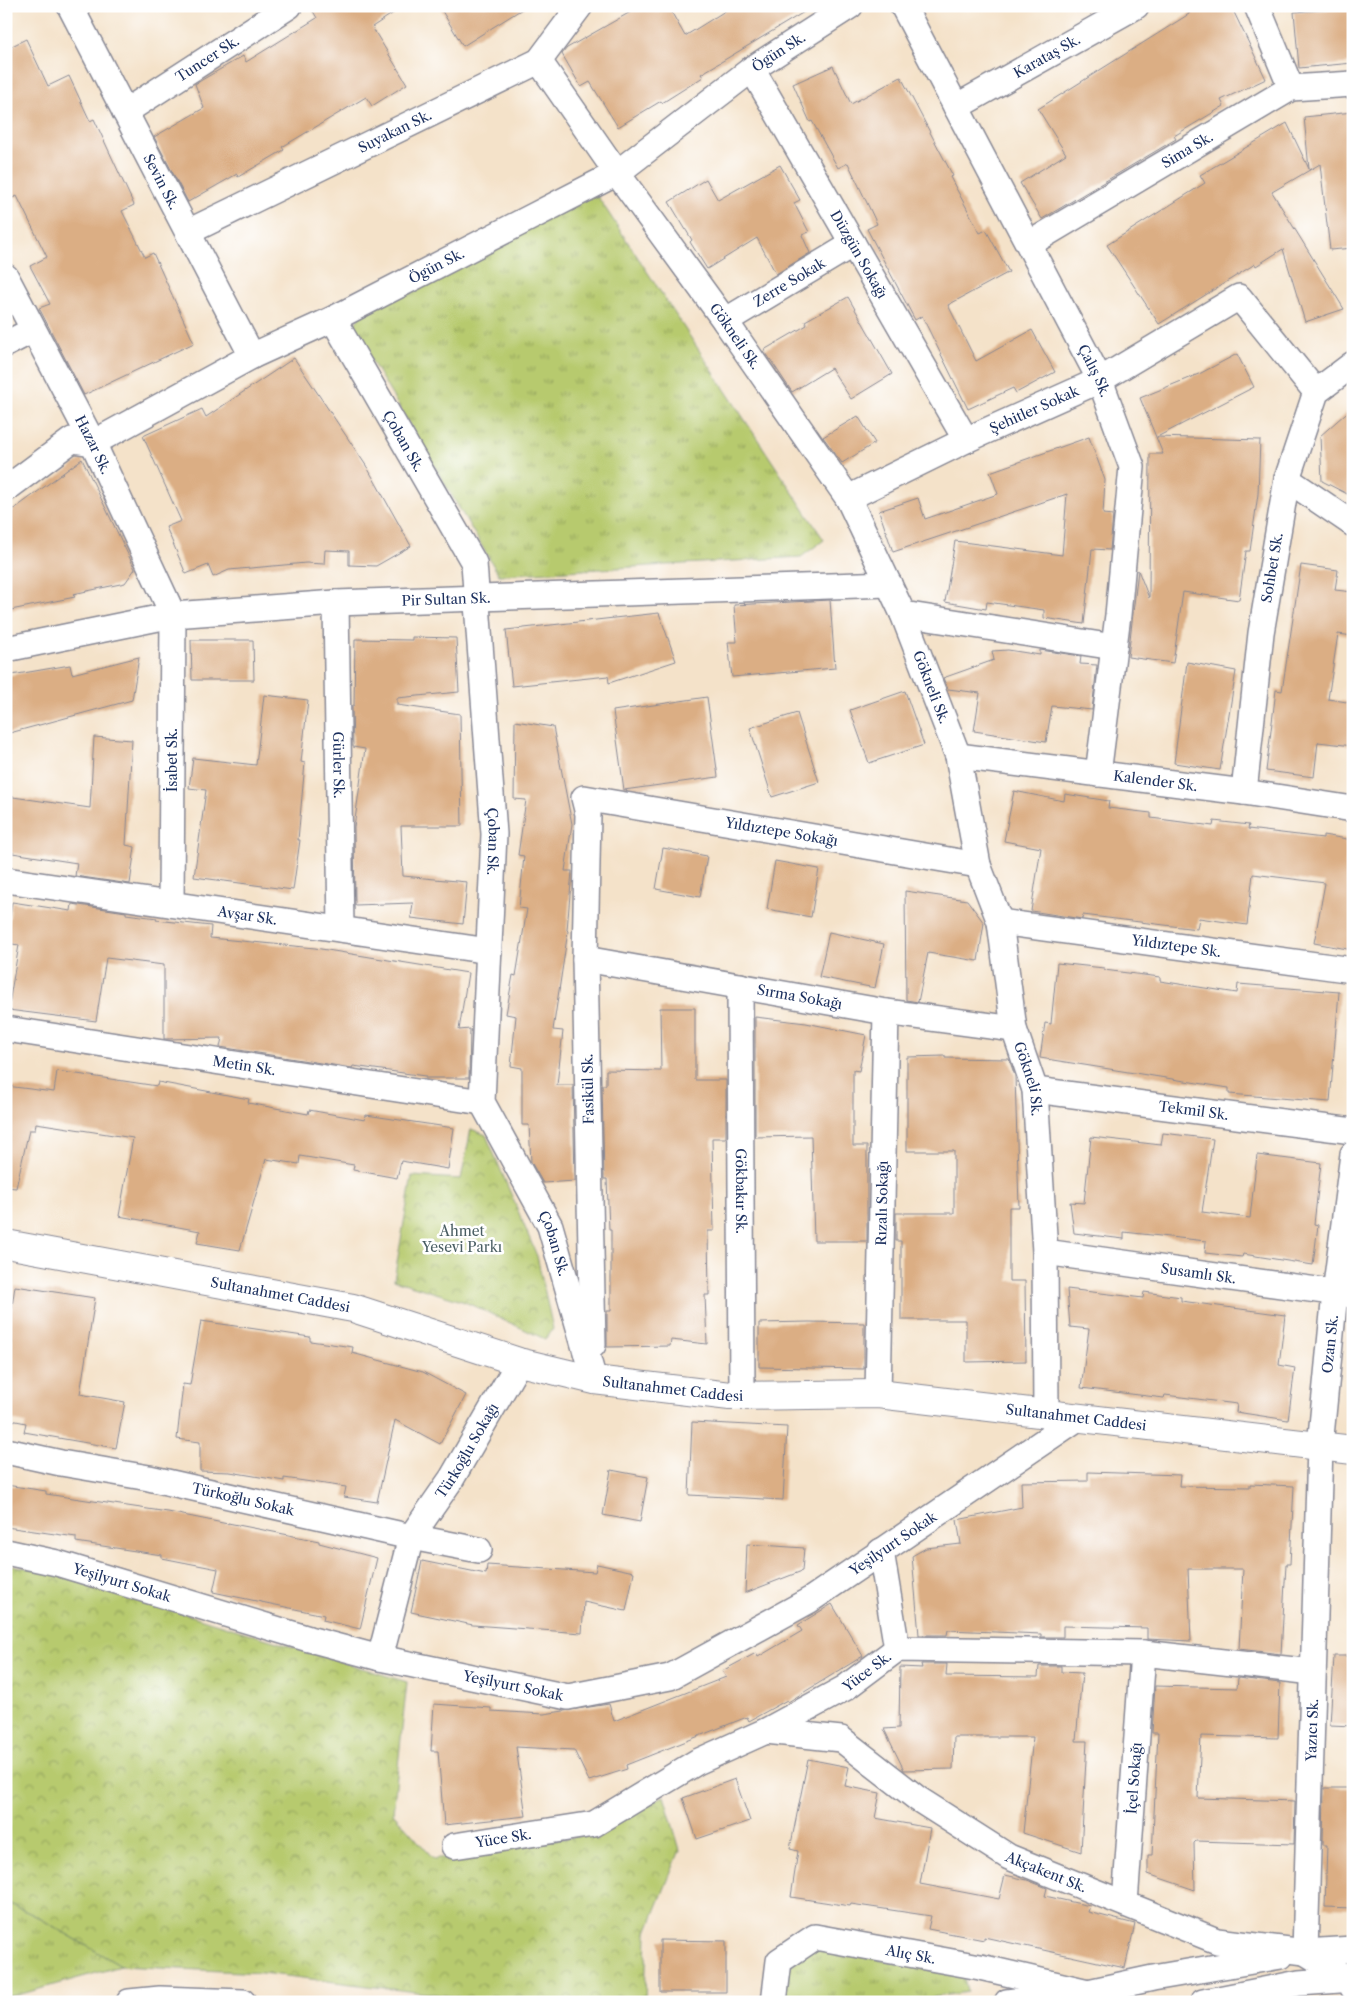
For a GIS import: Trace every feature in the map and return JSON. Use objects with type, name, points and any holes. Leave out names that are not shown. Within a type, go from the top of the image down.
[{"type":"street","name":"Sevin Sk.","points":[[70,6],[252,356]]},
{"type":"street","name":"Tuncer Sk.","points":[[125,112],[289,6]]},
{"type":"street","name":"Suyakan Sk.","points":[[188,232],[539,62],[580,6]]},
{"type":"street","name":"Ögün Sk.","points":[[6,489],[72,440],[92,443],[252,356],[333,319],[617,172],[752,69],[850,6]]},
{"type":"street","name":"Çalış Sk.","points":[[903,6],[1100,380],[1132,467],[1114,647],[1098,774]]},
{"type":"street","name":"Karataş Sk.","points":[[956,107],[1136,6]]},
{"type":"street","points":[[1256,6],[1291,88]]},
{"type":"street","name":"Gökneli Sk.","points":[[539,62],[725,321],[848,498],[903,614],[958,756],[978,865],[1000,922],[1014,1029],[1035,1090],[1045,1252],[1046,1414]]},
{"type":"street","name":"Düzgün Sokağı","points":[[752,69],[966,440]]},
{"type":"street","name":"Sima Sk.","points":[[1028,244],[1291,88],[1353,84]]},
{"type":"street","name":"Zerre Sokak","points":[[725,321],[853,244]]},
{"type":"street","name":"Hazar Sk.","points":[[6,277],[92,443],[174,615]]},
{"type":"street","name":"Şehitler Sokak","points":[[848,498],[966,440],[1100,380],[1239,297],[1316,392]]},
{"type":"street","name":"Çoban Sk.","points":[[333,319],[474,563],[494,834],[482,1102],[550,1226],[594,1380]]},
{"type":"street","points":[[6,344],[33,330]]},
{"type":"street","points":[[1316,392],[1353,364]]},
{"type":"street","name":"Sohbet Sk.","points":[[1244,792],[1261,633],[1287,479],[1316,392]]},
{"type":"street","points":[[1287,479],[1353,524]]},
{"type":"street","name":"Pir Sultan Sk.","points":[[6,649],[174,615],[336,603],[889,584]]},
{"type":"street","name":"Gürler Sk.","points":[[336,603],[341,929]]},
{"type":"street","points":[[903,614],[1114,647]]},
{"type":"street","name":"İsabet Sk.","points":[[171,904],[174,615]]},
{"type":"street","name":"Kalender Sk.","points":[[958,756],[1244,792],[1353,809]]},
{"type":"street","name":"Yıldıztepe Sokağı","points":[[584,798],[978,865]]},
{"type":"street","name":"Fasikül Sk.","points":[[584,798],[588,814],[585,960],[594,1380]]},
{"type":"street","name":"Avşar Sk.","points":[[6,880],[489,951]]},
{"type":"street","name":"Yıldıztepe Sk.","points":[[1000,922],[1353,970]]},
{"type":"street","name":"Sırma Sokağı","points":[[585,960],[886,1012],[1014,1029]]},
{"type":"street","name":"Gökbakır Sk.","points":[[740,986],[742,1396]]},
{"type":"street","name":"Rızalı Sokağı","points":[[878,1394],[886,1012]]},
{"type":"street","name":"Metin Sk.","points":[[6,1029],[482,1102]]},
{"type":"street","name":"Tekmil Sk.","points":[[1035,1090],[1353,1131]]},
{"type":"street","name":"Ozan Sk.","points":[[1320,1446],[1344,1294],[1353,1154]]},
{"type":"street","name":"Sultanahmet Caddesi","points":[[6,1244],[353,1308],[519,1362],[594,1380],[730,1396],[878,1394],[1353,1450]]},
{"type":"street","name":"Susamlı Sk.","points":[[1045,1252],[1344,1294]]},
{"type":"street","name":"Türkoğlu Sokağı","points":[[410,1537],[452,1478],[519,1362]]},
{"type":"street","name":"Yeşilyurt Sokak","points":[[6,1552],[57,1563],[309,1639],[380,1658],[568,1697],[670,1677],[810,1600],[1078,1418]]},
{"type":"street","name":"Yazıcı Sk.","points":[[1305,1952],[1320,1446]]},
{"type":"street","name":"Türkoğlu Sokak","points":[[6,1451],[61,1463],[150,1478],[410,1537],[479,1550]]},
{"type":"street","points":[[380,1658],[410,1537]]},
{"type":"street","points":[[881,1551],[897,1649]]},
{"type":"street","name":"Yüce Sk.","points":[[454,1846],[594,1824],[697,1762],[766,1731],[844,1688],[897,1649],[1143,1654],[1313,1672]]},
{"type":"street","name":"İçel Sokağı","points":[[1124,1903],[1143,1654]]},
{"type":"street","name":"Akçakent Sk.","points":[[766,1731],[841,1739],[918,1798],[1009,1857],[1217,1941],[1305,1952],[1353,1949]]},
{"type":"street","name":"Alıç Sk.","points":[[774,2002],[780,1961],[815,1937],[980,1967],[1088,1992]]},
{"type":"street","points":[[1007,2002],[1088,1992],[1153,1978],[1305,1952],[1352,1982]]},
{"type":"street","points":[[1203,2002],[1299,1983],[1352,1982]]},
{"type":"street","points":[[129,2002],[160,1999],[243,2002]]},
{"type":"green space","points":[[596,194],[824,540],[801,557],[499,575],[352,328],[362,313]]},
{"type":"green space","name":"Ahmet Yesevi Parkı","points":[[471,1129],[486,1135],[537,1256],[553,1329],[545,1339],[465,1302],[394,1280],[412,1176],[461,1179]]},
{"type":"green space","points":[[6,1564],[52,1573],[407,1682],[393,1813],[434,1859],[585,1835],[664,1796],[680,1850],[647,1932],[645,2002],[498,2002],[262,1973],[121,1966],[36,1916],[6,1902]]},
{"type":"green space","points":[[6,1902],[36,1916],[121,1966],[18,1995],[6,1996]]},
{"type":"green space","points":[[814,1948],[964,1976],[967,1992],[903,2002],[784,2002],[788,1967]]},
{"type":"building","points":[[310,6],[404,6],[372,27],[407,84],[372,106],[366,97],[282,147],[284,150],[238,177],[237,174],[188,202],[154,137],[204,108],[195,84],[243,56],[246,62],[317,18]]},
{"type":"building","points":[[439,6],[527,6],[463,46]]},
{"type":"building","points":[[641,6],[668,6],[685,36],[733,6],[814,6],[701,74],[703,77],[662,103],[661,101],[618,127],[590,82],[581,87],[562,54],[567,48]]},
{"type":"building","points":[[1201,6],[1231,6],[1266,79],[1221,100],[1224,106],[1174,136],[1176,139],[1042,219],[1020,183],[1066,154],[1038,109]]},
{"type":"building","points":[[1353,8],[1353,63],[1299,68],[1294,12]]},
{"type":"building","points":[[26,39],[48,86],[69,76],[90,121],[94,119],[134,205],[122,211],[145,257],[153,253],[194,343],[84,395],[39,308],[50,304],[30,266],[47,257],[17,196],[6,201],[6,49]]},
{"type":"building","points":[[833,66],[851,104],[901,77],[953,176],[950,177],[980,233],[986,230],[1009,272],[948,305],[976,361],[1032,330],[1055,372],[1016,393],[1013,388],[968,409],[922,316],[915,320],[867,229],[877,224],[848,163],[838,168],[812,121],[810,122],[793,84]]},
{"type":"building","points":[[1353,112],[1353,248],[1330,250],[1320,164],[1272,192],[1344,309],[1305,322],[1283,249],[1256,266],[1255,264],[1159,324],[1107,245],[1205,183],[1200,175],[1287,123],[1309,169],[1304,117]]},
{"type":"building","points":[[780,165],[800,200],[794,203],[809,232],[802,235],[810,253],[776,274],[757,238],[707,269],[669,202],[706,179],[718,200]]},
{"type":"building","points":[[848,297],[892,374],[851,399],[831,368],[792,392],[764,350],[807,325],[805,321]]},
{"type":"building","points":[[1237,354],[1254,387],[1157,437],[1260,440],[1258,494],[1250,551],[1246,551],[1239,600],[1183,592],[1173,663],[1128,657],[1138,570],[1149,598],[1150,454],[1163,454],[1140,398],[1201,373]]},
{"type":"building","points":[[294,358],[367,467],[411,546],[376,566],[349,565],[349,551],[325,550],[324,564],[306,563],[229,570],[213,577],[208,565],[186,574],[166,527],[181,521],[143,436],[202,409],[206,417]]},
{"type":"building","points":[[1353,407],[1353,497],[1322,481],[1320,436]]},
{"type":"building","points":[[858,416],[875,443],[842,463],[823,437]]},
{"type":"building","points":[[1089,437],[1105,480],[1103,514],[1113,515],[1110,550],[1092,549],[1084,624],[1044,618],[1044,610],[987,602],[986,609],[945,602],[955,541],[1062,555],[1067,494],[893,552],[879,511],[918,498],[925,519],[998,494],[990,472]]},
{"type":"building","points":[[82,459],[135,569],[125,583],[73,594],[75,597],[6,611],[6,515]]},
{"type":"building","points":[[1301,565],[1338,570],[1335,590],[1353,592],[1353,636],[1338,634],[1328,699],[1353,703],[1353,746],[1318,742],[1314,777],[1266,771],[1276,690],[1282,691]]},
{"type":"building","points":[[830,600],[835,668],[732,677],[728,642],[737,642],[734,605]]},
{"type":"building","points":[[659,613],[676,661],[609,683],[608,676],[512,686],[506,630]]},
{"type":"building","points":[[412,637],[456,638],[459,692],[397,698],[397,705],[460,714],[462,826],[401,826],[403,876],[467,882],[463,924],[411,918],[413,903],[355,905],[354,827],[365,749],[353,747],[352,706],[354,705],[355,639],[412,640]]},
{"type":"building","points":[[191,640],[253,640],[254,680],[192,680]]},
{"type":"building","points":[[1008,650],[1040,655],[1040,650],[1081,656],[1080,664],[1097,665],[1092,710],[1052,706],[1046,742],[974,731],[980,693],[948,689],[943,678],[994,660],[992,651]]},
{"type":"building","points":[[139,657],[132,700],[6,734],[6,676],[70,665],[72,674]]},
{"type":"building","points":[[1187,662],[1236,671],[1220,770],[1174,763]]},
{"type":"building","points":[[905,691],[924,745],[869,763],[850,710]]},
{"type":"building","points":[[264,695],[308,700],[301,762],[305,763],[298,840],[300,840],[293,890],[194,877],[206,790],[189,788],[193,758],[256,765]]},
{"type":"building","points":[[707,697],[718,777],[624,790],[613,711]]},
{"type":"building","points":[[797,713],[819,782],[772,797],[750,728]]},
{"type":"building","points":[[515,721],[553,727],[572,824],[565,871],[572,871],[568,931],[553,1030],[563,1031],[557,1085],[573,1085],[575,1181],[543,1183],[531,1162],[529,1125],[522,1125],[522,1068],[511,1066],[516,1016],[506,1014],[513,975],[516,976],[527,909],[519,908],[524,856],[518,855],[526,800],[514,799]]},
{"type":"building","points":[[94,737],[132,740],[126,845],[135,847],[130,884],[75,876],[77,863],[6,852],[6,796],[90,808]]},
{"type":"building","points":[[1014,791],[1064,801],[1065,794],[1109,801],[1108,808],[1151,813],[1151,818],[1213,826],[1214,821],[1249,825],[1248,829],[1323,838],[1323,835],[1353,840],[1353,950],[1314,943],[1325,883],[1253,874],[1247,925],[1199,918],[1197,929],[1083,915],[1082,919],[1031,911],[1041,848],[1004,841]]},
{"type":"building","points":[[663,848],[707,856],[700,897],[656,889]]},
{"type":"building","points":[[775,861],[819,869],[811,917],[767,909]]},
{"type":"building","points":[[905,891],[967,900],[984,923],[978,961],[928,953],[918,1002],[906,1000]]},
{"type":"building","points":[[12,902],[71,911],[72,904],[126,912],[126,914],[157,918],[156,920],[211,926],[210,938],[315,948],[468,973],[459,1030],[470,1029],[469,1078],[425,1078],[425,1076],[353,1066],[352,1068],[220,1047],[222,1038],[164,1039],[164,965],[106,958],[96,1021],[8,1010],[19,945],[6,943]]},
{"type":"building","points":[[829,932],[884,944],[875,988],[819,977]]},
{"type":"building","points":[[1057,963],[1160,977],[1160,981],[1237,993],[1238,984],[1339,992],[1330,1102],[1229,1094],[1229,1088],[1040,1058],[1045,1023],[1051,1024]]},
{"type":"building","points":[[660,1008],[695,1008],[695,1080],[726,1080],[726,1138],[712,1138],[714,1231],[708,1231],[709,1295],[705,1295],[707,1344],[671,1340],[670,1346],[607,1347],[607,1311],[611,1311],[611,1230],[609,1230],[607,1179],[604,1179],[602,1085],[606,1085],[606,1070],[661,1071]]},
{"type":"building","points":[[755,1017],[806,1023],[866,1035],[859,1071],[853,1070],[853,1146],[867,1146],[867,1241],[814,1241],[811,1136],[755,1137]]},
{"type":"building","points":[[945,1056],[945,1058],[1009,1059],[1015,1076],[1019,1207],[1009,1207],[1009,1281],[1025,1281],[1026,1361],[966,1362],[966,1320],[901,1320],[901,1241],[896,1241],[896,1213],[954,1213],[954,1151],[907,1151],[907,1057]]},
{"type":"building","points":[[57,1071],[157,1086],[158,1082],[249,1099],[248,1103],[308,1114],[309,1110],[365,1120],[366,1115],[454,1128],[448,1169],[401,1161],[397,1178],[353,1170],[354,1165],[300,1156],[299,1164],[266,1159],[240,1250],[197,1243],[200,1231],[119,1216],[133,1138],[36,1123],[35,1130],[29,1130],[16,1188],[6,1187],[6,1086],[54,1092]]},
{"type":"building","points":[[1163,1133],[1213,1139],[1202,1212],[1250,1218],[1257,1155],[1321,1163],[1314,1224],[1318,1225],[1313,1265],[1243,1254],[1242,1257],[1205,1253],[1206,1241],[1124,1232],[1124,1239],[1074,1233],[1070,1202],[1084,1203],[1091,1137],[1161,1145]]},
{"type":"building","points":[[15,1286],[95,1298],[80,1394],[125,1402],[116,1448],[24,1432],[26,1423],[6,1419],[6,1371],[12,1341],[7,1340]]},
{"type":"building","points":[[1067,1289],[1143,1298],[1144,1292],[1181,1297],[1181,1301],[1285,1315],[1279,1365],[1295,1368],[1288,1420],[1236,1412],[1237,1404],[1165,1395],[1164,1398],[1081,1388],[1089,1329],[1070,1327]]},
{"type":"building","points":[[201,1321],[310,1337],[310,1341],[353,1347],[352,1353],[423,1372],[466,1395],[440,1444],[395,1420],[377,1502],[344,1497],[346,1487],[284,1478],[284,1481],[230,1472],[200,1471],[200,1442],[177,1439],[183,1384],[190,1385]]},
{"type":"building","points":[[759,1323],[864,1323],[864,1369],[759,1367]]},
{"type":"building","points":[[692,1422],[787,1427],[783,1500],[689,1495]]},
{"type":"building","points":[[611,1470],[648,1477],[640,1522],[603,1515]]},
{"type":"building","points":[[1088,1472],[1180,1475],[1179,1486],[1250,1487],[1250,1484],[1294,1486],[1290,1564],[1286,1564],[1281,1654],[1239,1649],[1243,1569],[1188,1569],[1191,1641],[1147,1639],[1147,1628],[1063,1626],[1063,1637],[1041,1637],[1041,1634],[948,1630],[947,1635],[919,1635],[912,1556],[926,1548],[961,1544],[957,1520],[1022,1507],[1021,1482],[1088,1481]]},
{"type":"building","points":[[6,1485],[46,1491],[46,1494],[228,1523],[319,1541],[319,1543],[377,1558],[360,1629],[323,1620],[324,1615],[213,1592],[218,1569],[162,1558],[162,1555],[76,1542],[76,1537],[6,1527]]},
{"type":"building","points":[[747,1544],[804,1548],[802,1571],[745,1593]]},
{"type":"building","points":[[422,1561],[486,1574],[487,1565],[595,1572],[597,1564],[634,1572],[626,1611],[584,1602],[582,1633],[473,1625],[411,1612]]},
{"type":"building","points":[[832,1604],[863,1656],[788,1702],[787,1700],[749,1721],[747,1717],[626,1765],[627,1769],[589,1781],[574,1750],[516,1747],[526,1816],[444,1825],[438,1751],[431,1751],[434,1704],[491,1708],[491,1711],[544,1714],[609,1704],[614,1721],[726,1677],[722,1671],[756,1653],[758,1657],[802,1631],[798,1625]]},
{"type":"building","points":[[1334,1656],[1353,1656],[1353,1726],[1330,1725]]},
{"type":"building","points":[[921,1664],[947,1664],[946,1676],[1038,1677],[1039,1666],[1061,1666],[1061,1672],[1082,1673],[1076,1741],[1087,1741],[1081,1852],[1023,1833],[1033,1737],[954,1737],[953,1769],[904,1770],[884,1729],[899,1728],[900,1667],[922,1668]]},
{"type":"building","points":[[1238,1678],[1280,1683],[1278,1738],[1201,1736],[1198,1798],[1295,1801],[1294,1844],[1196,1841],[1194,1843],[1195,1890],[1148,1874],[1148,1855],[1152,1855],[1158,1733],[1152,1733],[1155,1686],[1237,1688]]},
{"type":"building","points":[[808,1759],[849,1767],[845,1786],[880,1793],[875,1818],[930,1828],[920,1884],[999,1899],[1005,1875],[1027,1880],[1047,1888],[1045,1896],[1090,1906],[1088,1912],[1135,1924],[1125,1968],[984,1937],[984,1940],[928,1929],[931,1916],[791,1897],[798,1851],[790,1849]]},
{"type":"building","points":[[735,1779],[750,1821],[697,1839],[683,1798]]},
{"type":"building","points":[[1324,1788],[1353,1788],[1353,1908],[1325,1907],[1327,1845],[1323,1845]]},
{"type":"building","points":[[660,1940],[726,1941],[726,1992],[660,1992]]}]
